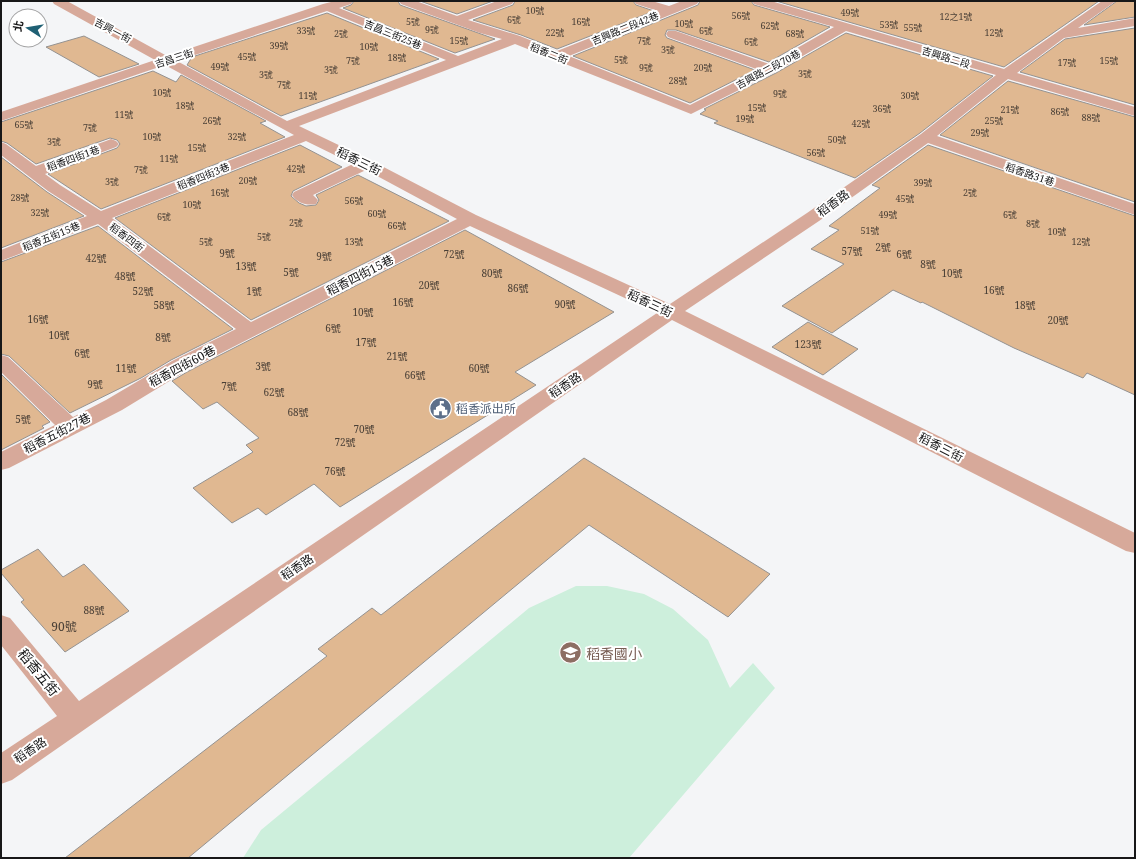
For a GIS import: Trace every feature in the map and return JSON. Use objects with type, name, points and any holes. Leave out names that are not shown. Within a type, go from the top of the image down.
[{"type":"street","name":"吉興一街","points":[[58,1],[167,60]]},
{"type":"street","name":"吉昌三街","points":[[1,117],[167,60],[347,1]]},
{"type":"street","name":"稻香二街","points":[[406,1],[515,39],[691,110]]},
{"type":"street","points":[[457,20],[508,1]]},
{"type":"street","points":[[640,1],[669,10]]},
{"type":"street","name":"吉興路二段42巷","points":[[557,56],[693,1]]},
{"type":"street","name":"吉興路二段","points":[[758,1],[1135,112]]},
{"type":"street","points":[[1060,35],[1110,1]]},
{"type":"street","name":"吉昌三街25巷","points":[[327,8],[459,61]]},
{"type":"street","name":"稻香路","points":[[1,770],[671,312],[813,217],[926,137],[1005,74],[1060,35],[1135,22]]},
{"type":"street","name":"吉興路二段70巷","points":[[691,110],[770,69],[844,26]]},
{"type":"street","points":[[672,34],[770,69]]},
{"type":"street","points":[[286,126],[515,39]]},
{"type":"street","name":"稻香三街","points":[[167,60],[286,126],[366,164],[470,219],[671,312],[1135,544]]},
{"type":"street","name":"稻香四街3巷","points":[[100,217],[306,136]]},
{"type":"street","name":"稻香路31巷","points":[[926,137],[1135,210]]},
{"type":"street","name":"稻香四街1巷","points":[[35,172],[111,144]]},
{"type":"street","name":"稻香四街","points":[[1,147],[54,188],[100,217],[251,331]]},
{"type":"street","points":[[310,200],[300,195],[366,164]]},
{"type":"street","name":"稻香五街15巷","points":[[1,256],[100,217]]},
{"type":"street","name":"稻香四街15巷","points":[[251,331],[470,219]]},
{"type":"street","name":"稻香四街60巷","points":[[114,405],[179,366],[251,331]]},
{"type":"street","points":[[1,361],[70,427]]},
{"type":"street","name":"稻香五街27巷","points":[[1,462],[114,405]]},
{"type":"street","name":"稻香五街","points":[[1,626],[76,718]]},
{"type":"green space","points":[[576,586],[607,586],[644,594],[673,609],[708,640],[730,688],[753,663],[775,688],[629,858],[243,858],[261,830],[529,608]]},
{"type":"building","points":[[354,1],[398,1],[400,5],[495,39],[455,53],[343,8],[351,5]]},
{"type":"building","points":[[420,1],[493,1],[457,14]]},
{"type":"building","points":[[515,1],[633,1],[636,5],[654,11],[557,49],[521,35],[473,20],[513,5]]},
{"type":"building","points":[[700,1],[751,1],[754,5],[830,27],[769,62],[676,30],[667,30],[665,35],[667,38],[755,70],[690,103],[573,56],[698,5]]},
{"type":"building","points":[[776,1],[1099,1],[1004,67]]},
{"type":"building","points":[[1117,1],[1135,1],[1135,17],[1084,25]]},
{"type":"building","points":[[327,13],[439,59],[281,116],[187,65],[192,57]]},
{"type":"building","points":[[1135,28],[1135,105],[1020,72],[1065,39]]},
{"type":"building","points":[[846,33],[993,76],[920,133],[855,178],[714,123],[718,121],[700,114],[706,110],[704,109],[776,73]]},
{"type":"building","points":[[84,36],[139,64],[99,77],[48,48],[48,46]]},
{"type":"building","points":[[153,71],[176,82],[181,75],[266,121],[260,123],[285,137],[101,209],[48,174],[117,148],[120,144],[117,140],[110,138],[36,164],[7,143],[1,141],[1,122]]},
{"type":"building","points":[[1008,81],[1135,117],[1135,202],[940,135]]},
{"type":"building","points":[[300,145],[342,167],[293,191],[291,196],[299,203],[306,206],[316,205],[319,200],[316,195],[358,175],[449,221],[251,320],[115,218]]},
{"type":"building","points":[[928,145],[1135,216],[1135,395],[1087,373],[1083,378],[1014,348],[922,302],[921,303],[893,290],[832,333],[782,306],[844,264],[811,249],[839,230],[829,226],[880,188],[872,185]]},
{"type":"building","points":[[1,157],[47,192],[84,216],[1,248]]},
{"type":"building","points":[[98,226],[233,329],[171,360],[141,378],[70,413],[9,356],[1,354],[1,262]]},
{"type":"building","points":[[465,230],[614,312],[515,372],[536,385],[340,507],[314,484],[266,515],[258,508],[232,523],[193,488],[253,452],[246,445],[259,438],[217,402],[203,409],[172,381]]},
{"type":"building","points":[[808,322],[858,349],[823,375],[772,347]]},
{"type":"building","points":[[1,374],[50,422],[42,426],[44,428],[1,450]]},
{"type":"building","points":[[584,458],[770,574],[728,617],[589,525],[188,858],[65,858],[327,656],[318,649],[372,608],[381,615]]},
{"type":"building","points":[[38,549],[63,577],[84,564],[129,611],[65,652],[21,602],[24,600],[1,573],[1,570]]},
{"type":"place","name":"稻香派出所","points":[[441,408]]},
{"type":"place","name":"稻香國小","points":[[571,653]]}]
